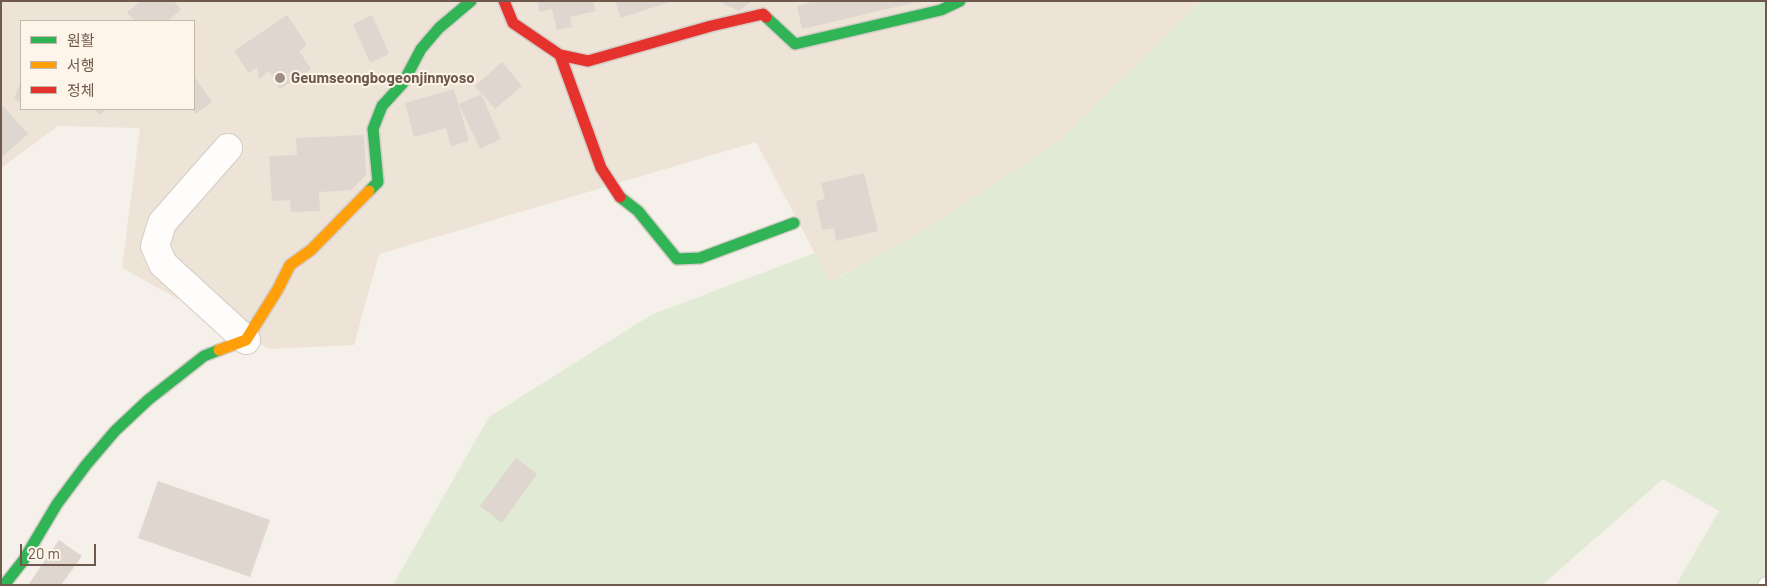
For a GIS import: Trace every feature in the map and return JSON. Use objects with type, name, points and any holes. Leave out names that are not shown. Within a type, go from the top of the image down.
[{"type":"street","points":[[4,585],[24,561],[57,504],[86,465],[115,431],[148,400],[204,356],[246,340],[278,289],[290,265],[311,250],[378,182],[373,129],[382,106],[403,83],[421,49],[439,28],[470,1]]},
{"type":"street","points":[[504,1],[513,23],[560,55],[588,61],[769,8],[795,44],[941,10],[960,1]]},
{"type":"street","points":[[560,55],[601,168],[617,194],[638,211],[677,259],[700,258],[794,223]]},
{"type":"street","points":[[228,148],[162,224],[155,246],[163,264],[246,340]]},
{"type":"shaded area","points":[[1,1],[1201,1],[1058,142],[924,230],[830,282],[756,142],[379,254],[354,345],[269,349],[122,268],[140,128],[58,126],[1,168]]},
{"type":"green space","points":[[1201,1],[1766,1],[1766,585],[1676,585],[1719,511],[1663,479],[1542,585],[393,585],[489,417],[651,315],[815,253],[831,282],[924,230],[1058,142]]},
{"type":"building","points":[[141,1],[174,1],[181,10],[168,20],[134,20],[127,12]]},
{"type":"building","points":[[537,1],[593,1],[596,11],[570,17],[572,27],[557,30],[552,9],[540,12]]},
{"type":"building","points":[[615,1],[669,1],[669,2],[621,18]]},
{"type":"building","points":[[718,1],[747,1],[750,2],[739,11]]},
{"type":"building","points":[[816,1],[921,1],[802,29],[797,6]]},
{"type":"building","points":[[287,15],[307,45],[299,51],[311,69],[280,89],[269,71],[259,79],[257,67],[249,73],[234,51]]},
{"type":"building","points":[[372,15],[389,54],[370,63],[353,24]]},
{"type":"building","points":[[502,62],[522,86],[495,109],[475,86]]},
{"type":"building","points":[[195,77],[212,102],[196,114],[193,110],[195,110]]},
{"type":"building","points":[[20,84],[20,102],[14,99]]},
{"type":"building","points":[[454,89],[469,141],[451,146],[446,128],[414,137],[405,103]]},
{"type":"building","points":[[481,94],[501,139],[480,149],[459,104]]},
{"type":"building","points":[[1,104],[28,134],[1,158]]},
{"type":"building","points":[[94,110],[104,110],[101,115]]},
{"type":"building","points":[[364,135],[366,175],[351,190],[319,192],[320,211],[291,212],[290,200],[272,201],[269,156],[297,155],[296,138]]},
{"type":"building","points":[[864,173],[878,231],[836,241],[834,228],[822,230],[816,201],[825,199],[821,183]]},
{"type":"building","points":[[516,458],[537,474],[502,523],[480,506]]},
{"type":"building","points":[[158,481],[270,520],[250,577],[138,538]]},
{"type":"building","points":[[59,540],[82,556],[61,585],[28,585]]},
{"type":"traffic: fast","points":[[369,191],[378,182],[373,129],[382,106],[403,83],[421,49],[439,28],[471,1]]},
{"type":"traffic: fast","points":[[766,17],[795,44],[941,10],[960,1]]},
{"type":"traffic: fast","points":[[620,197],[638,211],[677,259],[700,258],[794,223]]},
{"type":"traffic: fast","points":[[4,585],[23,561],[57,504],[86,465],[115,431],[148,400],[204,356],[219,350]]},
{"type":"traffic: slow","points":[[219,350],[246,340],[278,289],[290,265],[311,250],[369,191]]},
{"type":"traffic: jam","points":[[504,1],[513,23],[560,55],[588,61],[711,26],[763,14],[766,17]]},
{"type":"traffic: jam","points":[[560,55],[601,168],[620,197]]},
{"type":"place","name":"Geumseongbogeonjinnyoso","points":[[280,78]]}]
